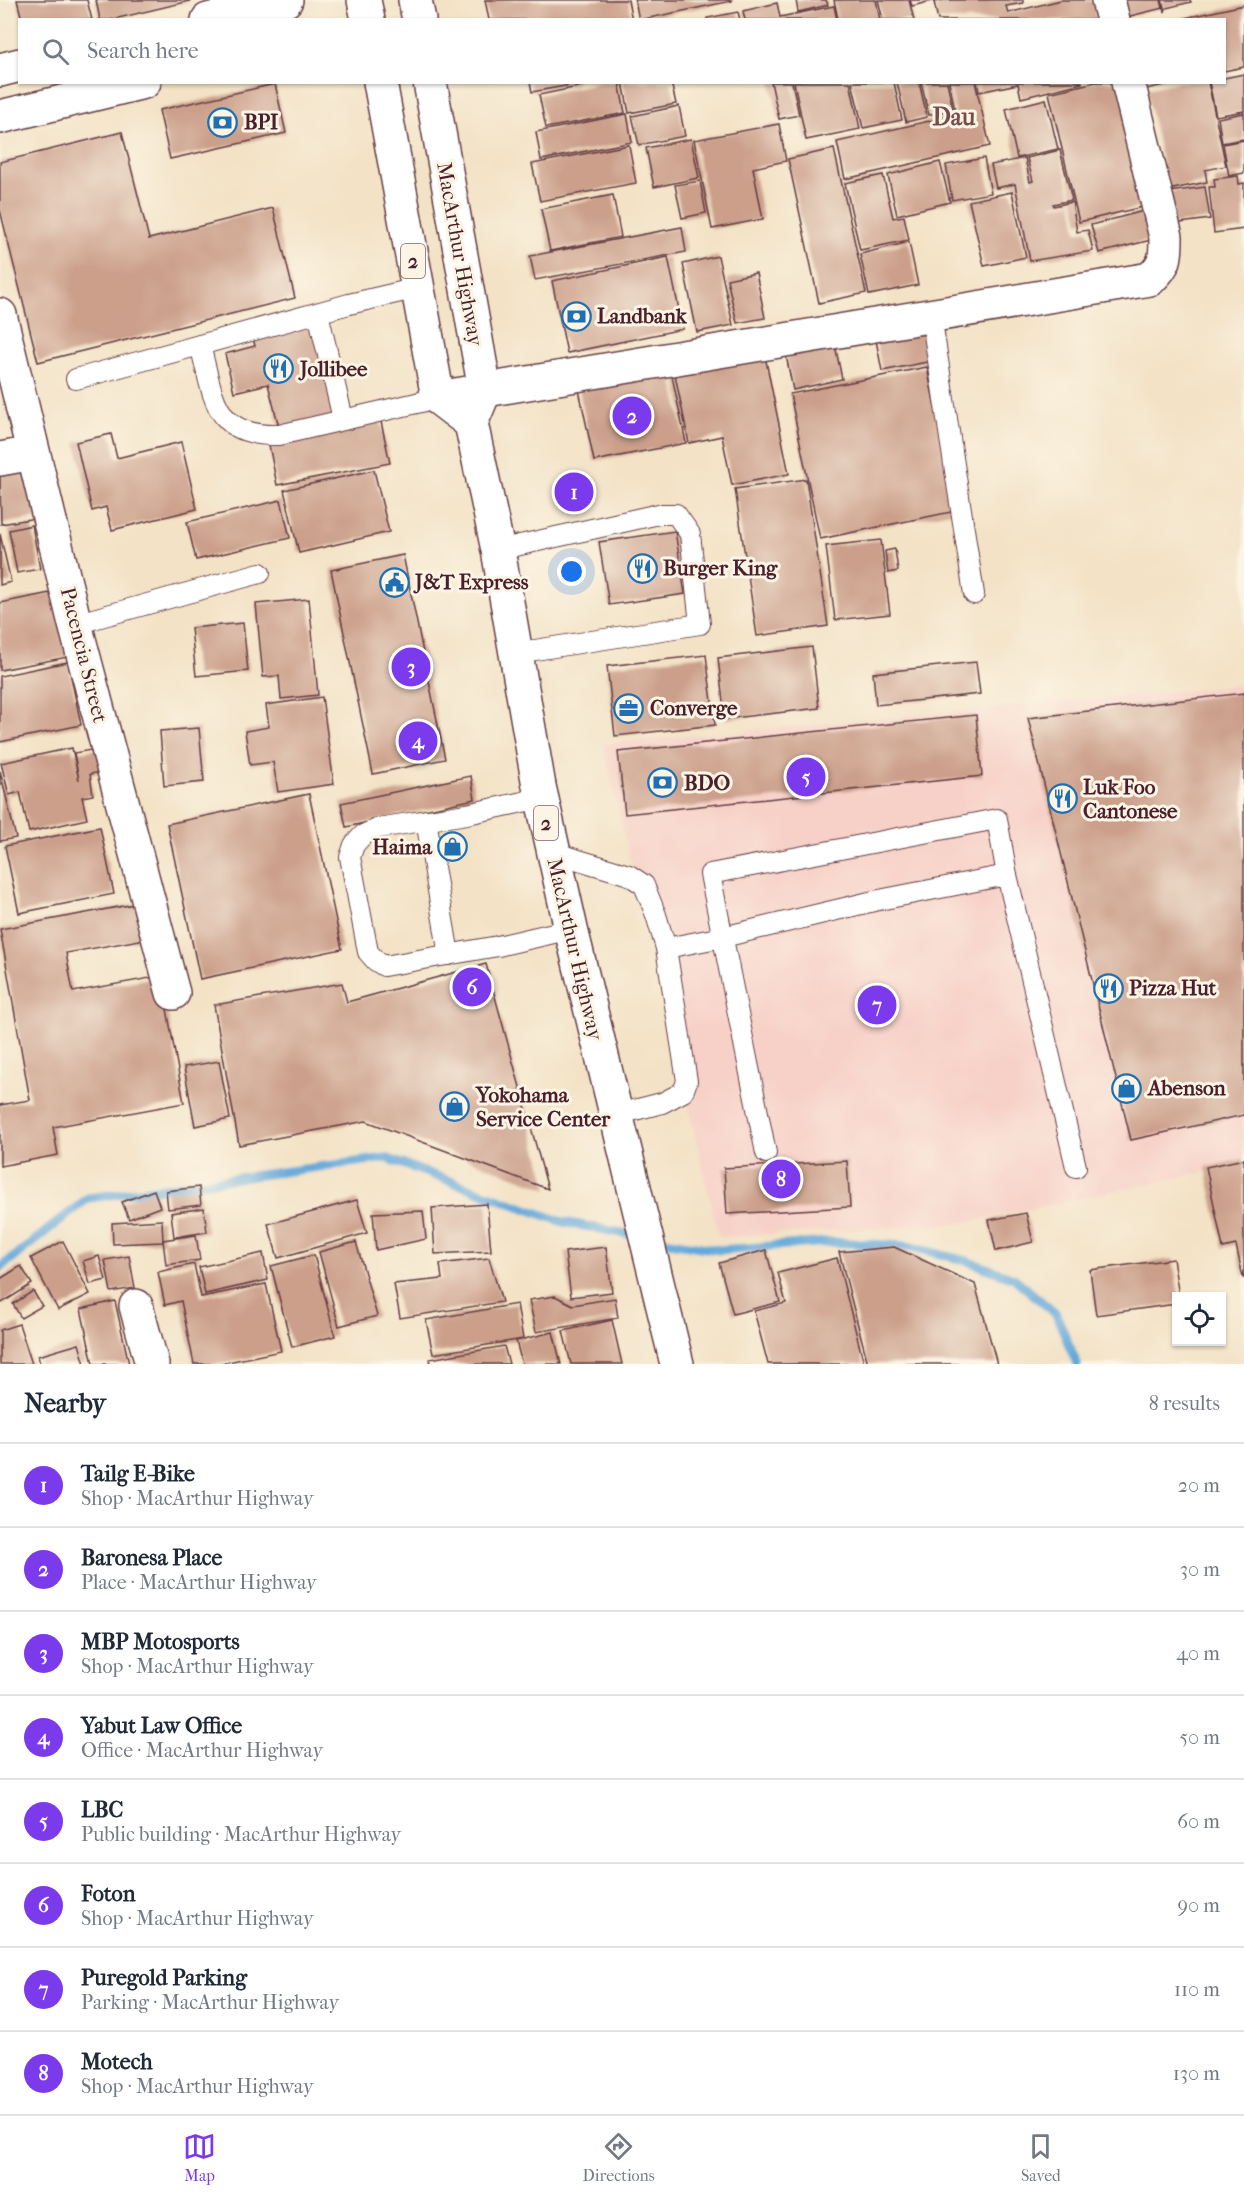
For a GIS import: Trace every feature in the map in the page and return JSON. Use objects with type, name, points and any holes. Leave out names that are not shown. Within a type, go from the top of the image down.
[{"type":"main road","points":[[216,18],[286,0]]},
{"type":"main road","points":[[415,0],[418,18]]},
{"type":"main road","points":[[1108,0],[1112,18]]},
{"type":"main road","points":[[0,70],[18,66]]},
{"type":"main road","points":[[0,117],[136,84]]},
{"type":"main road","name":"2","points":[[380,84],[438,398]]},
{"type":"main road","name":"MacArthur Highway","points":[[430,84],[485,390]]},
{"type":"main road","points":[[438,398],[1150,279],[1161,268],[1166,237],[1128,84]]},
{"type":"main road","name":"Pacencia Street","points":[[0,315],[75,624],[173,993]]},
{"type":"main road","points":[[438,398],[471,423],[485,390]]},
{"type":"main road","name":"MacArthur Highway","points":[[471,423],[498,550],[552,852],[674,1351]]},
{"type":"main road","points":[[0,459],[33,453]]},
{"type":"main road","points":[[136,1306],[152,1364]]},
{"type":"lane","points":[[76,379],[418,288]]},
{"type":"lane","points":[[318,313],[343,419]]},
{"type":"lane","points":[[931,315],[974,594]]},
{"type":"lane","points":[[200,345],[218,409],[229,423],[238,429],[260,436],[279,435],[438,398]]},
{"type":"lane","points":[[498,550],[659,514],[676,514],[690,534],[700,624],[516,653]]},
{"type":"lane","points":[[75,624],[260,573]]},
{"type":"lane","points":[[541,798],[378,828],[363,835],[354,845],[350,857],[368,952],[376,962],[384,966],[498,946],[571,929]]},
{"type":"lane","points":[[766,1153],[710,874],[997,819],[1007,874],[1076,1167]]},
{"type":"lane","points":[[426,820],[449,954]]},
{"type":"lane","points":[[552,852],[629,874],[644,885],[666,948],[687,1081],[683,1092],[662,1103],[615,1115]]},
{"type":"lane","points":[[666,948],[723,938],[874,901],[1007,874]]},
{"type":"shaded area","points":[[1244,685],[1244,1164],[958,1224],[719,1237],[603,744]]},
{"type":"building","points":[[17,0],[87,0],[92,18],[22,18]]},
{"type":"building","points":[[96,0],[190,0],[118,18],[100,18]]},
{"type":"building","points":[[485,0],[628,0],[632,18],[489,18]]},
{"type":"building","points":[[635,0],[732,0],[649,18],[639,18]]},
{"type":"building","points":[[796,0],[826,0],[828,5],[798,12]]},
{"type":"building","points":[[834,0],[876,0],[880,18],[838,18]]},
{"type":"building","points":[[878,0],[909,0],[914,18],[882,18]]},
{"type":"building","points":[[910,0],[932,0],[932,1],[912,6]]},
{"type":"building","points":[[1023,0],[1023,3],[1006,6],[1008,13],[1061,0],[1093,0],[1097,18],[938,18],[934,2]]},
{"type":"building","points":[[1121,0],[1161,0],[1163,8],[1126,17]]},
{"type":"building","points":[[1162,0],[1190,0],[1191,2],[1166,8],[1165,12]]},
{"type":"building","points":[[777,3],[780,17],[834,6],[837,18],[745,18],[743,11]]},
{"type":"building","points":[[1244,5],[1244,67],[1226,71],[1226,18],[1185,18]]},
{"type":"building","points":[[738,12],[740,18],[707,18]]},
{"type":"building","points":[[1244,74],[1244,111],[1216,116],[1209,84],[1226,84],[1226,78]]},
{"type":"building","name":"BPI","points":[[275,84],[286,133],[170,159],[159,110]]},
{"type":"building","points":[[530,84],[576,84],[532,92]]},
{"type":"building","points":[[592,84],[619,84],[625,113],[546,128],[539,95]]},
{"type":"building","points":[[623,84],[671,84],[676,104],[629,113]]},
{"type":"building","points":[[771,84],[792,84],[799,115],[779,119]]},
{"type":"building","points":[[794,84],[850,84],[860,129],[806,140]]},
{"type":"building","points":[[852,84],[894,84],[902,120],[863,128]]},
{"type":"building","points":[[897,84],[919,84],[927,117],[906,122]]},
{"type":"building","points":[[921,84],[947,84],[953,109],[929,115]]},
{"type":"building","points":[[949,84],[975,84],[990,146],[845,179],[837,142],[956,115]]},
{"type":"building","points":[[977,84],[1018,84],[979,92]]},
{"type":"building","points":[[1018,84],[1078,84],[1021,98]]},
{"type":"building","points":[[1087,84],[1127,84],[1155,204],[1079,222],[1049,93]]},
{"type":"building","points":[[1169,84],[1208,84],[1226,166],[1205,170],[1207,182],[1168,190],[1146,89]]},
{"type":"building","points":[[1046,99],[1058,149],[1017,158],[1006,109]]},
{"type":"building","points":[[679,106],[685,136],[639,145],[632,116]]},
{"type":"building","points":[[1244,113],[1244,139],[1222,143],[1218,118]]},
{"type":"building","points":[[627,114],[632,142],[541,160],[536,132]]},
{"type":"building","points":[[779,124],[786,161],[753,168],[763,219],[712,229],[694,140]]},
{"type":"building","points":[[122,132],[149,239],[273,208],[295,298],[38,362],[0,210],[0,162]]},
{"type":"building","points":[[691,139],[699,178],[654,187],[646,148]]},
{"type":"building","points":[[1244,140],[1244,173],[1229,176],[1223,144]]},
{"type":"building","points":[[629,145],[636,183],[540,201],[532,164]]},
{"type":"building","points":[[834,149],[866,293],[819,303],[788,159]]},
{"type":"building","points":[[1060,150],[1072,200],[1053,204],[1054,206],[1072,202],[1077,232],[1088,230],[1093,251],[1030,261],[1015,184],[996,188],[991,165],[1025,158],[1030,182],[1033,181],[1027,158]]},
{"type":"building","points":[[984,158],[991,193],[952,200],[946,165]]},
{"type":"building","points":[[940,162],[950,202],[897,215],[888,175]]},
{"type":"building","points":[[883,175],[893,218],[904,216],[909,240],[860,250],[845,183]]},
{"type":"building","points":[[1238,176],[1239,184],[1244,183],[1244,229],[1214,233],[1209,187],[1215,187],[1214,179]]},
{"type":"building","points":[[700,181],[706,213],[682,218],[675,185]]},
{"type":"building","points":[[1205,187],[1210,219],[1173,224],[1169,192]]},
{"type":"building","points":[[1012,192],[1026,257],[984,266],[969,201]]},
{"type":"building","points":[[613,195],[621,237],[550,251],[541,209]]},
{"type":"building","points":[[1155,208],[1163,237],[1099,253],[1091,225]]},
{"type":"building","points":[[682,227],[686,252],[535,280],[530,256]]},
{"type":"building","points":[[909,242],[918,285],[869,295],[860,254]]},
{"type":"building","points":[[718,256],[733,325],[697,332],[683,264]]},
{"type":"building","points":[[668,257],[683,329],[567,353],[552,281]]},
{"type":"building","points":[[756,273],[765,318],[737,323],[727,279]]},
{"type":"building","points":[[924,320],[932,361],[882,371],[874,330]]},
{"type":"building","name":"Jollibee","points":[[318,322],[341,416],[280,431],[268,384],[234,392],[225,354],[255,346],[253,338]]},
{"type":"building","points":[[834,340],[842,379],[793,390],[785,350]]},
{"type":"building","points":[[763,346],[789,474],[732,485],[722,436],[689,443],[673,365]]},
{"type":"building","points":[[927,367],[956,511],[820,539],[790,394]]},
{"type":"building","points":[[671,371],[686,443],[594,461],[579,390]]},
{"type":"building","points":[[380,417],[390,463],[277,485],[268,440]]},
{"type":"building","points":[[111,434],[117,458],[181,442],[197,509],[112,530],[106,507],[92,511],[76,442]]},
{"type":"building","points":[[32,467],[42,517],[1,524],[0,473]]},
{"type":"building","points":[[374,470],[389,532],[299,553],[284,490]]},
{"type":"building","points":[[806,479],[828,626],[757,636],[735,489]]},
{"type":"building","points":[[281,500],[290,538],[196,560],[187,522]]},
{"type":"building","points":[[32,525],[40,569],[17,573],[9,530]]},
{"type":"building","name":"Burger King","points":[[675,531],[685,594],[609,605],[599,542]]},
{"type":"building","points":[[0,534],[11,582],[0,585]]},
{"type":"building","points":[[881,540],[890,614],[835,620],[826,546]]},
{"type":"building","points":[[895,549],[898,571],[888,573],[885,551]]},
{"type":"building","points":[[403,555],[445,759],[373,774],[331,570]]},
{"type":"building","points":[[55,592],[68,657],[0,670],[0,603]]},
{"type":"building","points":[[309,599],[318,695],[281,699],[279,676],[263,677],[256,604]]},
{"type":"building","points":[[243,623],[248,671],[196,676],[191,628]]},
{"type":"building","points":[[812,647],[819,708],[725,719],[718,658]]},
{"type":"building","points":[[706,655],[715,725],[615,736],[607,666]]},
{"type":"building","points":[[68,662],[81,725],[0,742],[0,676]]},
{"type":"building","points":[[976,662],[980,694],[876,705],[873,673]]},
{"type":"building","points":[[1244,693],[1244,1115],[1131,1140],[1028,718]]},
{"type":"building","points":[[322,697],[334,784],[278,792],[273,762],[250,765],[245,731],[269,727],[266,705]]},
{"type":"building","points":[[976,715],[982,776],[625,814],[618,752]]},
{"type":"building","points":[[199,728],[204,782],[164,786],[160,731]]},
{"type":"building","points":[[107,747],[112,770],[90,774],[93,795],[82,797],[87,819],[29,832],[20,792],[9,795],[1,763],[72,748],[79,780],[74,753]]},
{"type":"building","points":[[0,771],[16,838],[0,841]]},
{"type":"building","points":[[471,776],[475,799],[346,827],[341,803]]},
{"type":"building","points":[[309,794],[342,949],[200,979],[167,824]]},
{"type":"building","points":[[100,827],[114,894],[19,913],[5,846]]},
{"type":"building","points":[[140,903],[146,939],[66,953],[73,992],[161,976],[184,1103],[53,1127],[58,1155],[0,1166],[0,1105],[30,1100],[0,929]]},
{"type":"building","points":[[486,964],[548,1189],[366,1121],[239,1145],[214,1005],[342,983],[347,1002]]},
{"type":"building","points":[[219,1061],[230,1119],[195,1126],[184,1067]]},
{"type":"building","points":[[1244,1159],[1243,1278],[1236,1245],[1223,1248],[1206,1167]]},
{"type":"building","points":[[847,1161],[850,1207],[727,1214],[724,1168]]},
{"type":"building","points":[[199,1187],[201,1205],[168,1209],[166,1191]]},
{"type":"building","points":[[154,1190],[160,1207],[129,1219],[122,1202]]},
{"type":"building","points":[[357,1200],[367,1233],[278,1258],[268,1224]]},
{"type":"building","points":[[487,1204],[491,1251],[435,1254],[432,1208]]},
{"type":"building","points":[[204,1208],[207,1232],[174,1237],[171,1213]]},
{"type":"building","points":[[423,1211],[426,1239],[376,1250],[373,1213]]},
{"type":"building","points":[[1026,1213],[1033,1242],[996,1251],[989,1220]]},
{"type":"building","points":[[162,1220],[163,1242],[113,1244],[112,1223]]},
{"type":"building","points":[[196,1235],[200,1260],[166,1265],[163,1240]]},
{"type":"building","points":[[63,1241],[90,1294],[58,1310],[31,1258]]},
{"type":"building","points":[[356,1242],[377,1316],[339,1326],[319,1252]]},
{"type":"building","points":[[606,1247],[612,1292],[571,1297],[565,1252]]},
{"type":"building","points":[[894,1247],[975,1284],[997,1364],[868,1364],[839,1252]]},
{"type":"building","points":[[766,1250],[780,1302],[733,1314],[719,1263]]},
{"type":"building","points":[[263,1253],[268,1280],[205,1294],[199,1267]]},
{"type":"building","points":[[314,1255],[335,1336],[292,1347],[271,1266]]},
{"type":"building","points":[[99,1256],[106,1280],[90,1284],[83,1261]]},
{"type":"building","points":[[129,1256],[135,1288],[111,1292],[105,1260]]},
{"type":"building","points":[[489,1258],[502,1302],[400,1318],[394,1284],[442,1279],[440,1264]]},
{"type":"building","points":[[837,1258],[864,1364],[768,1364],[754,1311],[786,1303],[778,1273]]},
{"type":"building","points":[[1173,1259],[1178,1292],[1172,1292],[1172,1305],[1096,1315],[1090,1270]]},
{"type":"building","points":[[194,1264],[201,1297],[266,1284],[281,1351],[218,1364],[194,1364],[181,1301],[165,1305],[158,1272]]},
{"type":"building","points":[[21,1266],[32,1284],[2,1303],[0,1279]]},
{"type":"building","points":[[33,1291],[42,1306],[21,1318],[13,1304]]},
{"type":"building","points":[[555,1296],[573,1305],[615,1298],[618,1318],[536,1332],[529,1300]]},
{"type":"building","points":[[115,1301],[129,1364],[93,1364],[81,1309]]},
{"type":"building","points":[[517,1304],[523,1339],[433,1354],[426,1320]]},
{"type":"building","points":[[612,1320],[622,1364],[571,1364],[563,1331]]},
{"type":"building","points":[[19,1324],[32,1364],[0,1364],[0,1330]]},
{"type":"building","points":[[553,1332],[561,1364],[522,1364],[516,1341]]},
{"type":"building","points":[[79,1344],[85,1364],[40,1364],[38,1356]]},
{"type":"building","points":[[504,1346],[509,1364],[431,1364],[430,1359]]},
{"type":"waterway","points":[[0,1268],[88,1198],[386,1158],[563,1222],[639,1236]]},
{"type":"waterway","points":[[652,1239],[719,1250],[829,1242],[908,1246],[967,1261],[1014,1278],[1056,1314],[1077,1364]]},
{"type":"place","name":"BPI","points":[[223,122]]},
{"type":"place","name":"Landbank","points":[[576,316]]},
{"type":"place","name":"Jollibee","points":[[279,369]]},
{"type":"place","name":"Baronesa Place","points":[[632,416]]},
{"type":"place","name":"Tailg E-Bike","points":[[574,492]]},
{"type":"place","name":"Burger King","points":[[642,568]]},
{"type":"place","name":"J&T Express","points":[[394,582]]},
{"type":"place","name":"MBP Motosports","points":[[411,667]]},
{"type":"place","name":"Converge","points":[[629,708]]},
{"type":"place","name":"Yabut Law Office","points":[[418,741]]},
{"type":"place","name":"LBC","points":[[806,777]]},
{"type":"place","name":"BDO","points":[[663,783]]},
{"type":"place","name":"Luk Foo Cantonese","points":[[1062,799]]},
{"type":"place","name":"Haima","points":[[453,847]]},
{"type":"place","name":"Foton","points":[[472,987]]},
{"type":"place","name":"Pizza Hut","points":[[1108,988]]},
{"type":"place","name":"Puregold Parking","points":[[877,1005]]},
{"type":"place","name":"Abenson","points":[[1127,1088]]},
{"type":"place","name":"Yokohama Service Center","points":[[455,1107]]},
{"type":"place","name":"Motech","points":[[781,1179]]},
{"type":"district","name":"Dau","points":[[954,117]]}]
